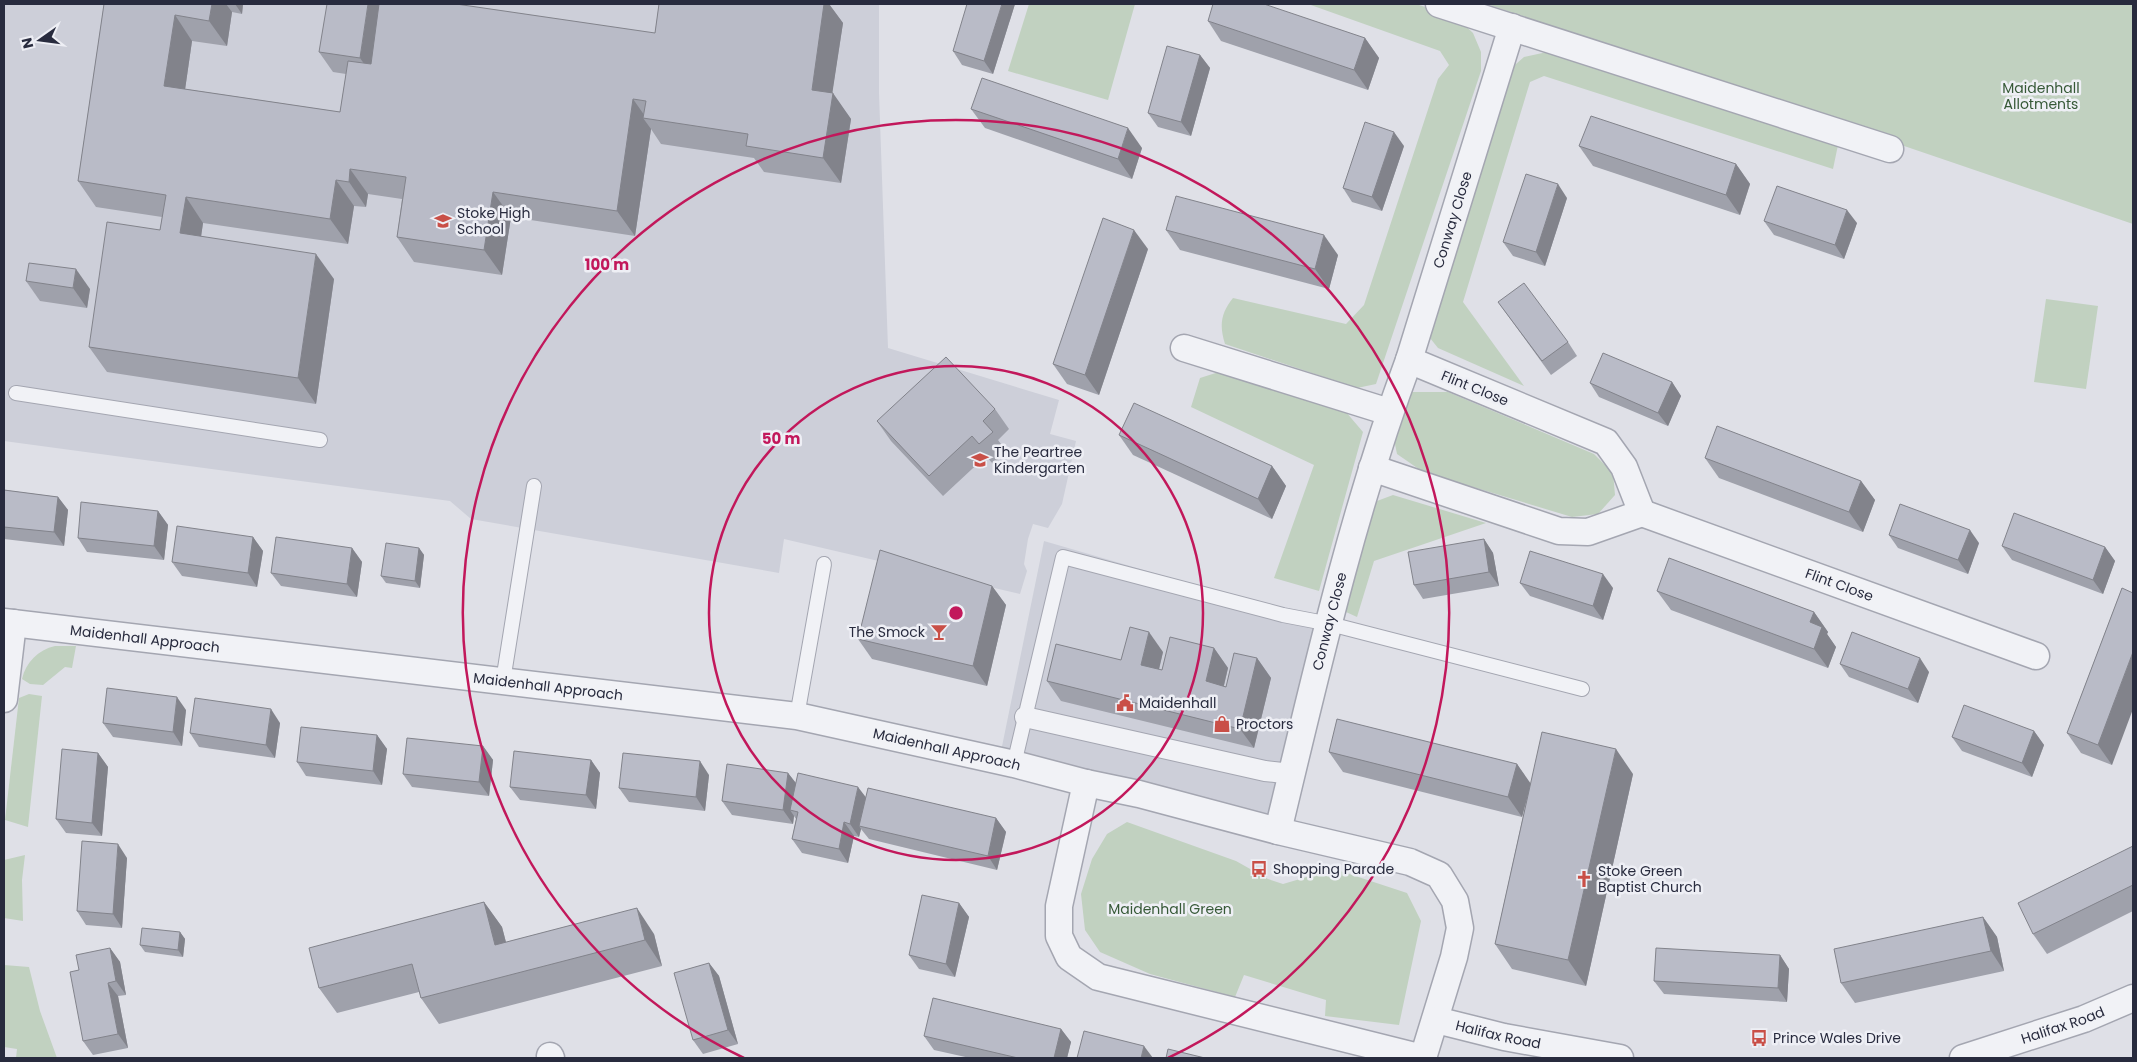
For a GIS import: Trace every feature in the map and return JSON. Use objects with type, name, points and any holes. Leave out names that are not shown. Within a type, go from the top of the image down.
[{"type":"street","points":[[1439,4],[1890,149]]},
{"type":"street","name":"Conway Close","points":[[1278,831],[1330,624],[1339,580],[1389,412],[1409,360],[1512,27]]},
{"type":"street","points":[[1184,348],[1389,412]]},
{"type":"street","name":"Flint Close","points":[[1409,360],[1606,442],[1624,467],[1642,513],[2036,656]]},
{"type":"street","points":[[1372,468],[1559,531],[1588,532],[1642,513]]},
{"type":"street","points":[[4,699],[9,623]]},
{"type":"street","name":"Maidenhall Approach","points":[[9,623],[797,716],[1014,764],[1086,783]]},
{"type":"street","points":[[1024,717],[1266,771],[1292,774]]},
{"type":"street","points":[[1086,783],[1139,794],[1278,831],[1410,862],[1439,875],[1455,901],[1460,928],[1454,957],[1423,1058],[1098,977],[1069,958],[1059,936],[1059,906],[1086,783]]},
{"type":"street","name":"Halifax Road","points":[[1963,1058],[2084,1019],[2133,998]]},
{"type":"street","name":"Halifax Road","points":[[1436,1020],[1504,1037],[1606,1057]]},
{"type":"lane","points":[[16,393],[320,440]]},
{"type":"lane","points":[[503,681],[534,486]]},
{"type":"lane","points":[[1014,764],[1063,557],[1283,615],[1330,624],[1582,688]]},
{"type":"lane","points":[[797,716],[824,564]]},
{"type":"shaded area","name":"Stoke High School","points":[[4,4],[879,4],[879,93],[888,348],[1059,400],[1050,434],[1076,441],[1062,504],[1048,528],[1033,524],[1028,539],[1024,564],[1027,571],[1020,594],[784,539],[779,573],[471,519],[450,501],[4,441]]},
{"type":"shaded area","points":[[1044,541],[1330,624],[1278,831],[999,761]]},
{"type":"green space","points":[[1029,4],[1135,4],[1108,100],[1008,71]]},
{"type":"green space","points":[[1308,4],[1416,4],[1456,17],[1473,33],[1481,52],[1481,71],[1376,384],[1357,388],[1225,344],[1222,320],[1233,298],[1346,324],[1364,305],[1438,79],[1449,65],[1440,51]]},
{"type":"green space","name":"Maidenhall Allotments","points":[[1487,4],[2133,4],[2133,224]]},
{"type":"green space","points":[[1547,52],[1838,145],[1833,169],[1544,76],[1530,82],[1463,302],[1524,386],[1438,348],[1430,338],[1427,326],[1509,70],[1524,57]]},
{"type":"green space","points":[[2046,299],[2098,306],[2086,389],[2034,382]]},
{"type":"green space","points":[[1222,371],[1346,412],[1363,432],[1319,591],[1274,578],[1314,465],[1191,407],[1200,378]]},
{"type":"green space","points":[[1410,392],[1448,392],[1594,454],[1613,473],[1615,495],[1598,514],[1572,517],[1423,472],[1397,454],[1393,434]]},
{"type":"green space","points":[[1393,495],[1486,523],[1374,561],[1357,617],[1346,612],[1365,514],[1377,501]]},
{"type":"green space","points":[[55,646],[76,646],[72,668],[65,667],[43,685],[30,684],[22,679],[26,667],[38,654]]},
{"type":"green space","points":[[29,694],[42,696],[28,827],[5,820],[19,698]]},
{"type":"green space","name":"Maidenhall Green","points":[[1127,822],[1236,861],[1268,879],[1283,884],[1334,869],[1407,893],[1421,921],[1399,1025],[1325,1016],[1326,1000],[1244,975],[1235,997],[1150,974],[1100,952],[1085,930],[1081,894],[1092,859],[1107,834]]},
{"type":"green space","points":[[25,855],[22,880],[23,921],[4,918],[4,860]]},
{"type":"green space","points":[[4,965],[29,967],[40,1011],[57,1058],[16,1058],[17,1049],[4,1047]]},
{"type":"building","points":[[104,4],[212,4],[209,21],[175,15],[164,86],[340,112],[348,61],[371,64],[379,4],[456,4],[655,33],[659,4],[824,4],[812,90],[833,93],[823,158],[746,146],[748,134],[643,118],[646,101],[633,99],[617,211],[493,192],[484,250],[397,237],[406,177],[350,169],[349,182],[336,180],[330,219],[186,197],[180,233],[316,254],[298,378],[89,347],[107,222],[160,230],[166,195],[78,181]]},
{"type":"building","points":[[327,4],[368,4],[360,58],[319,52]]},
{"type":"building","points":[[967,4],[1002,4],[984,61],[953,51]]},
{"type":"building","points":[[1213,4],[1264,4],[1365,38],[1354,70],[1208,21]]},
{"type":"building","points":[[1167,46],[1200,55],[1181,122],[1148,113]]},
{"type":"building","points":[[982,78],[1128,128],[1118,159],[971,109]]},
{"type":"building","points":[[1591,116],[1736,164],[1726,195],[1579,146]]},
{"type":"building","points":[[1365,122],[1394,132],[1372,197],[1343,188]]},
{"type":"building","points":[[1526,174],[1558,184],[1536,252],[1503,242]]},
{"type":"building","points":[[1777,186],[1847,210],[1835,245],[1764,221]]},
{"type":"building","points":[[1176,196],[1324,235],[1315,269],[1166,230]]},
{"type":"building","points":[[1103,218],[1134,230],[1085,375],[1053,364]]},
{"type":"building","points":[[29,263],[76,269],[73,288],[26,281]]},
{"type":"building","points":[[1524,283],[1568,342],[1542,361],[1498,302]]},
{"type":"building","points":[[1603,353],[1672,382],[1658,413],[1590,383]]},
{"type":"building","points":[[946,357],[995,409],[983,421],[993,432],[979,444],[972,436],[929,476],[877,421]]},
{"type":"building","points":[[1134,403],[1272,466],[1258,499],[1119,435]]},
{"type":"building","points":[[1717,426],[1861,481],[1849,512],[1705,458]]},
{"type":"building","points":[[4,490],[58,497],[54,532],[4,527]]},
{"type":"building","points":[[81,502],[158,511],[154,546],[78,538]]},
{"type":"building","points":[[1900,504],[1970,530],[1958,560],[1889,535]]},
{"type":"building","points":[[2014,513],[2105,547],[2093,580],[2002,546]]},
{"type":"building","points":[[177,526],[253,537],[248,573],[172,562]]},
{"type":"building","points":[[276,537],[352,548],[347,584],[271,573]]},
{"type":"building","points":[[1484,539],[1489,572],[1414,585],[1408,552]]},
{"type":"building","points":[[386,543],[419,548],[415,581],[381,576]]},
{"type":"building","name":"The Smock","points":[[880,550],[992,586],[973,666],[858,639]]},
{"type":"building","points":[[1530,551],[1603,574],[1593,606],[1520,583]]},
{"type":"building","points":[[1669,558],[1814,612],[1810,622],[1822,627],[1814,649],[1657,591]]},
{"type":"building","points":[[2122,588],[2133,593],[2133,652],[2098,745],[2067,733]]},
{"type":"building","points":[[1130,627],[1149,632],[1141,665],[1162,670],[1170,637],[1214,648],[1206,681],[1226,687],[1234,653],[1257,658],[1240,729],[1047,681],[1056,644],[1121,660]]},
{"type":"building","points":[[1852,632],[1920,658],[1908,689],[1840,664]]},
{"type":"building","points":[[107,688],[177,697],[173,732],[103,723]]},
{"type":"building","points":[[195,698],[271,709],[266,745],[190,733]]},
{"type":"building","points":[[1964,705],[2034,731],[2022,763],[1952,737]]},
{"type":"building","points":[[1337,719],[1517,764],[1508,797],[1329,752]]},
{"type":"building","points":[[301,727],[377,735],[373,771],[297,762]]},
{"type":"building","points":[[1542,732],[1616,749],[1568,960],[1495,944]]},
{"type":"building","points":[[407,738],[483,746],[479,782],[403,774]]},
{"type":"building","points":[[62,749],[98,753],[92,823],[56,819]]},
{"type":"building","points":[[514,751],[591,760],[586,795],[510,787]]},
{"type":"building","points":[[623,753],[700,761],[696,797],[619,788]]},
{"type":"building","points":[[727,764],[788,773],[783,810],[722,801]]},
{"type":"building","points":[[798,773],[858,787],[850,824],[844,822],[839,849],[792,839],[798,812],[790,810]]},
{"type":"building","points":[[868,788],[996,818],[988,856],[859,826]]},
{"type":"building","points":[[82,841],[118,844],[113,914],[77,911]]},
{"type":"building","points":[[2133,846],[2133,885],[2033,934],[2018,903]]},
{"type":"building","points":[[922,895],[959,903],[946,964],[909,955]]},
{"type":"building","points":[[484,902],[495,945],[637,908],[645,940],[421,998],[412,964],[319,988],[309,948]]},
{"type":"building","points":[[1983,917],[1991,951],[1841,983],[1834,949]]},
{"type":"building","points":[[142,928],[180,932],[178,950],[140,945]]},
{"type":"building","points":[[110,948],[116,981],[108,983],[118,1034],[83,1041],[70,972],[79,970],[76,955]]},
{"type":"building","points":[[1656,948],[1780,955],[1778,988],[1654,981]]},
{"type":"building","points":[[709,963],[728,1030],[693,1040],[674,973]]},
{"type":"building","points":[[933,998],[1061,1029],[1054,1058],[1018,1058],[924,1036]]},
{"type":"building","points":[[1084,1031],[1144,1046],[1141,1058],[1077,1058]]},
{"type":"building","points":[[1168,1049],[1205,1058],[1166,1058]]},
{"type":"place","name":"Stoke High School","points":[[443,221]]},
{"type":"place","name":"The Peartree Kindergarten","points":[[980,460]]},
{"type":"place","name":"The Smock","points":[[939,632]]},
{"type":"place","name":"Maidenhall","points":[[1125,703]]},
{"type":"place","name":"Proctors","points":[[1222,724]]},
{"type":"place","name":"Shopping Parade","points":[[1259,869]]},
{"type":"place","name":"Stoke Green Baptist Church","points":[[1584,879]]},
{"type":"place","name":"Prince Wales Drive","points":[[1759,1038]]}]
